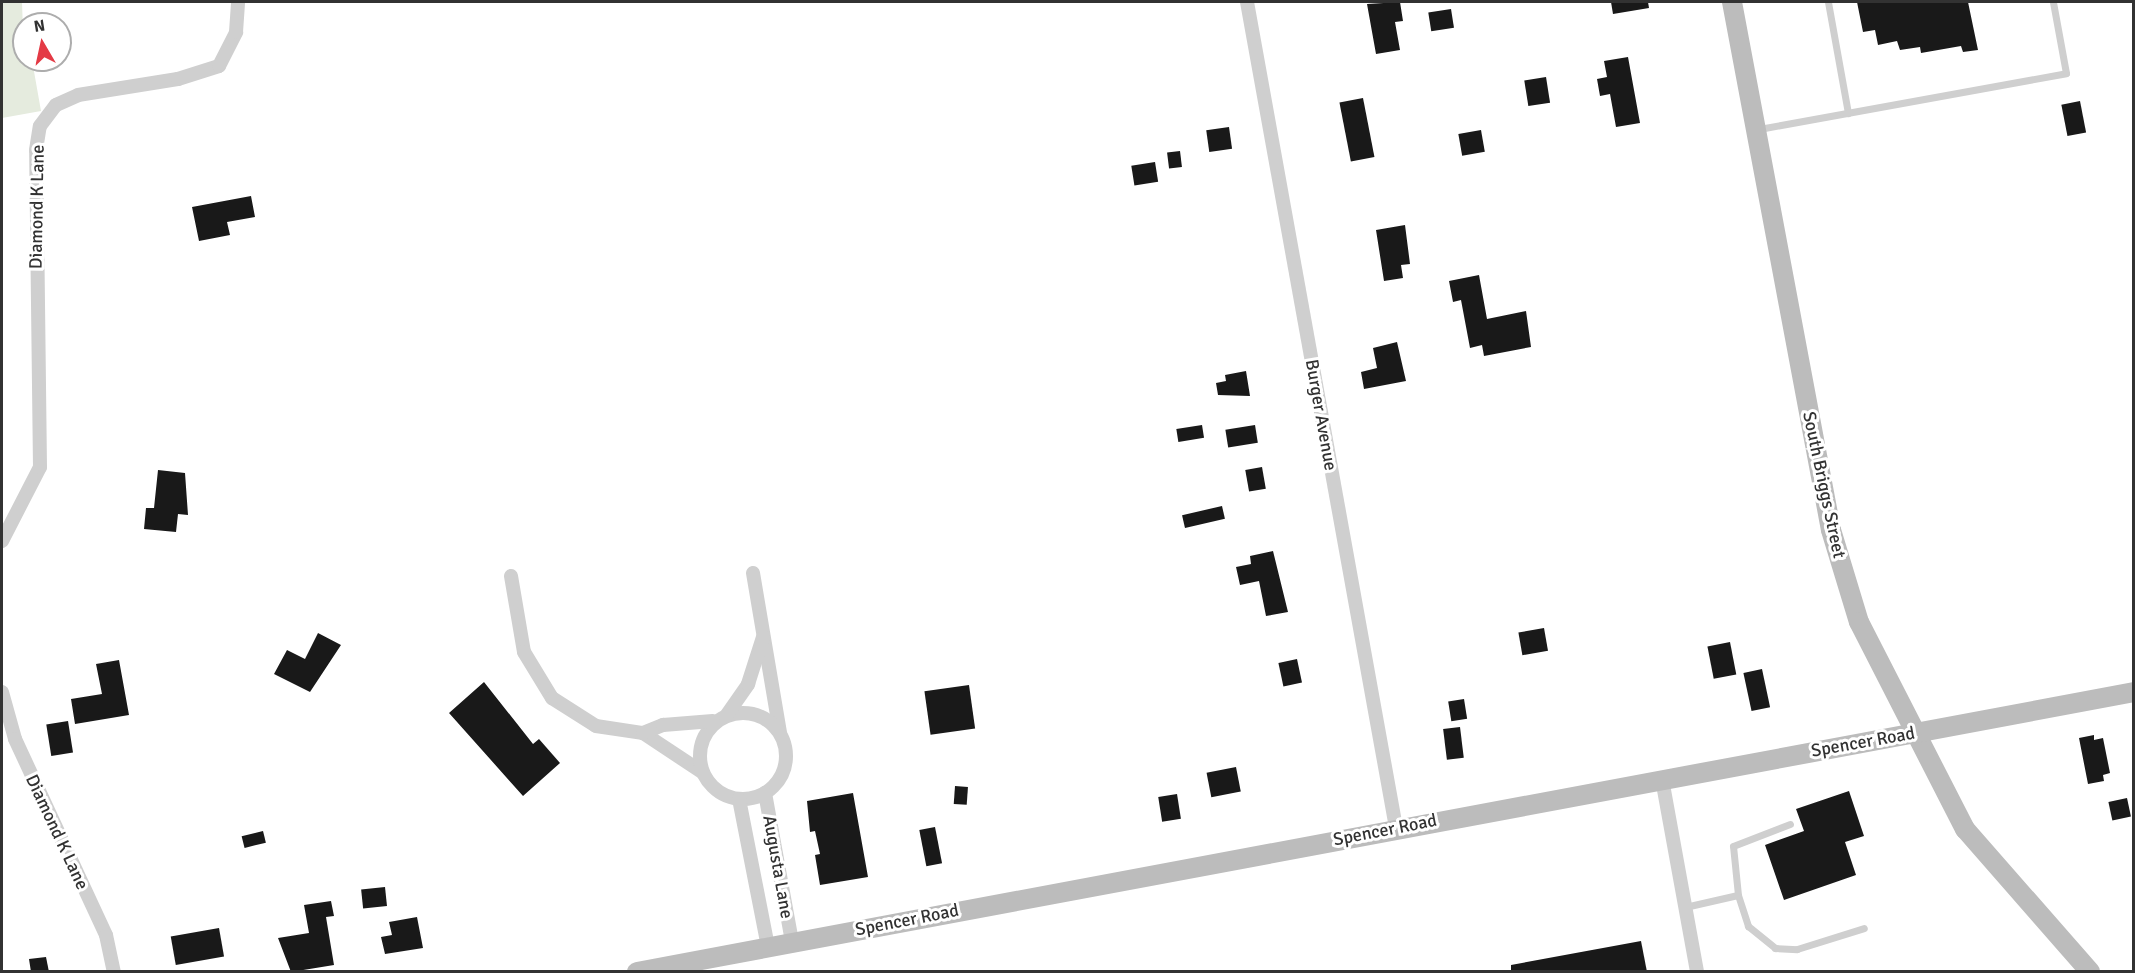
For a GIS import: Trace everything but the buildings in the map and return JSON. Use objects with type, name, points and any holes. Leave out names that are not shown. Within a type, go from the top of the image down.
[{"type":"street","name":"Diamond K Lane","points":[[2,541],[40,467],[40,126],[56,105],[78,95],[178,80],[219,66],[236,32],[238,2]]},
{"type":"street","name":"Burger Avenue","points":[[1247,2],[1396,828]]},
{"type":"street","name":"South Briggs Street","points":[[1732,2],[1831,530],[1859,622],[1912,733],[1965,829],[2028,908],[2090,972]]},
{"type":"street","points":[[511,576],[524,652],[552,698],[596,726],[643,733],[702,772],[720,793],[739,798],[765,793],[782,775],[786,761],[753,573]]},
{"type":"street","points":[[702,772],[700,745],[748,684],[763,634]]},
{"type":"street","name":"Diamond K Lane","points":[[2,692],[15,739],[106,935],[114,972]]},
{"type":"street","name":"Spencer Road","points":[[637,972],[1396,828],[2133,692]]},
{"type":"street","points":[[643,733],[663,725],[756,714],[780,732]]},
{"type":"street","points":[[1662,779],[1697,972]]},
{"type":"street","name":"Augusta Lane","points":[[765,793],[792,942]]},
{"type":"street","name":"Augusta Lane","points":[[739,798],[768,947]]},
{"type":"lane","points":[[1828,2],[1848,113]]},
{"type":"lane","points":[[1756,130],[2067,73],[2053,2]]},
{"type":"lane","points":[[1790,824],[1733,846],[1738,895],[1748,926],[1775,948],[1797,949],[1864,928]]},
{"type":"lane","points":[[1686,907],[1738,895]]},
{"type":"shaded area","points":[[2,2],[22,2],[22,12],[12,12],[12,72],[34,72],[41,111],[2,118]]}]
